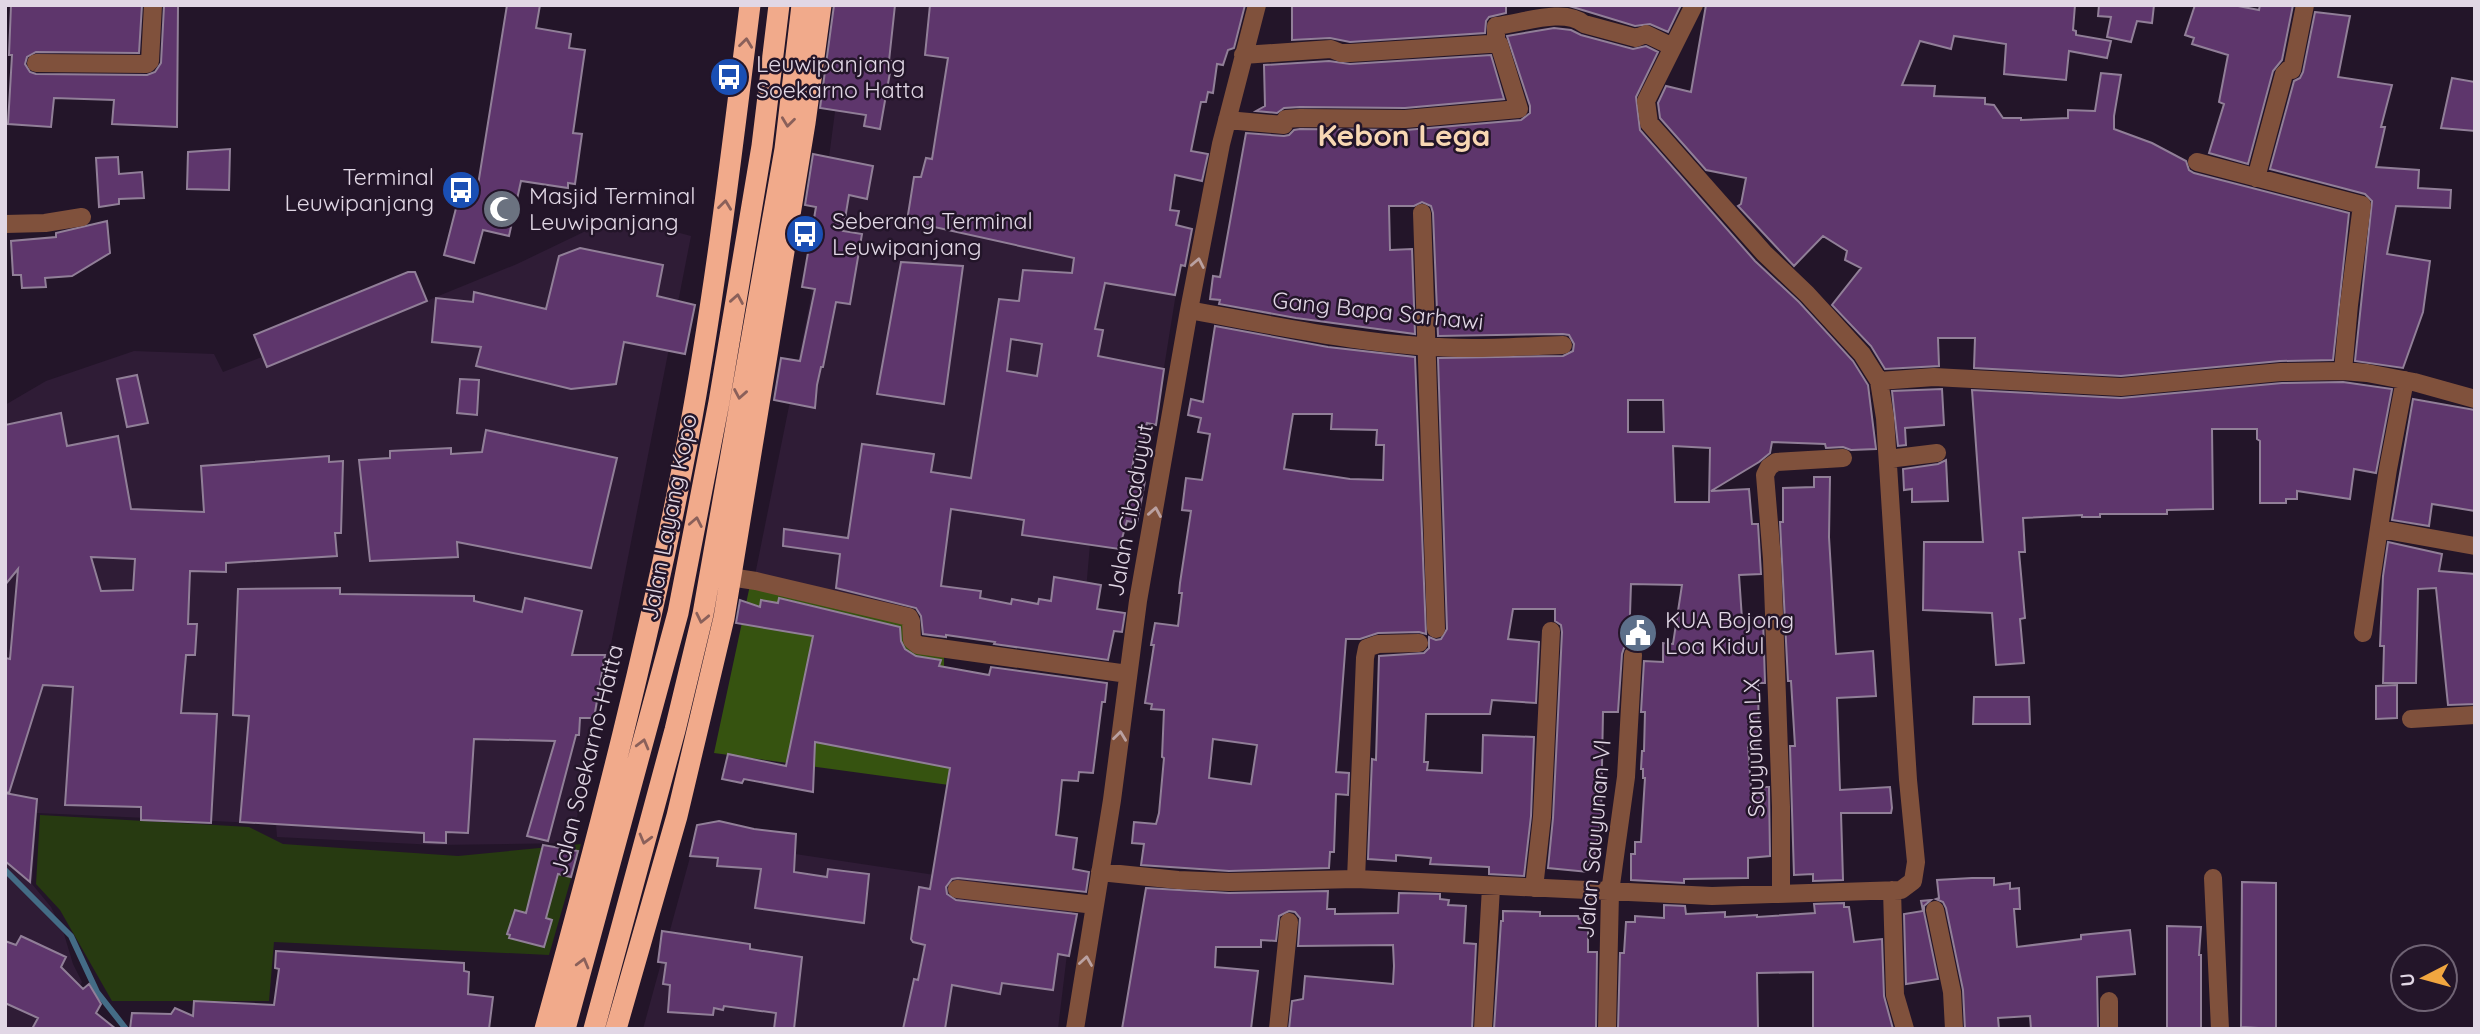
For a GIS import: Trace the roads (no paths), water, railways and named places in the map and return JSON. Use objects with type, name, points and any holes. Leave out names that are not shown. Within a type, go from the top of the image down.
[{"type":"highway","name":"Jalan Soekarno-Hatta","points":[[545,1029],[616,761],[688,439],[718,260],[750,5]]},
{"type":"highway","name":"Jalan Layang Kopo","points":[[565,1029],[678,612],[719,402],[758,173],[779,5]]},
{"type":"highway","name":"Jalan Layang Kopo","points":[[594,1029],[675,730],[703,614],[785,149],[802,5]]},
{"type":"highway","points":[[616,1029],[677,816],[724,618],[805,122],[821,5]]},
{"type":"street","points":[[36,63],[147,64],[150,61],[153,5]]},
{"type":"street","name":"Jalan Cibaduyut","points":[[1075,1029],[1112,800],[1138,601],[1189,310],[1227,120],[1257,5]]},
{"type":"street","points":[[1100,872],[1178,880],[1356,879],[1712,896],[1901,890],[1913,881],[1916,862],[1908,780],[1888,459],[1879,381],[1862,354],[1807,294],[1764,253],[1649,122],[1646,101],[1694,5]]},
{"type":"street","points":[[2256,178],[2284,74],[2289,69],[2292,70],[2305,5]]},
{"type":"street","points":[[1496,43],[1496,26],[1559,15],[1578,18],[1584,24],[1636,38],[1646,34],[1673,47]]},
{"type":"street","points":[[1227,120],[1284,125],[1286,119],[1300,118],[1405,119],[1519,109],[1505,57],[1496,43],[1341,53],[1331,49],[1243,55]]},
{"type":"street","points":[[2197,162],[2362,205],[2343,371]]},
{"type":"street","points":[[1422,213],[1436,629]]},
{"type":"street","points":[[5,224],[45,223],[82,217]]},
{"type":"street","name":"Gang Bapa Sarhawi","points":[[1189,310],[1330,335],[1428,346],[1471,348],[1563,345]]},
{"type":"street","points":[[1879,381],[1934,377],[2121,387],[2270,372],[2343,371],[2405,380],[2475,398]]},
{"type":"street","points":[[2363,633],[2369,583],[2405,380]]},
{"type":"street","points":[[1888,459],[1937,453]]},
{"type":"street","name":"Sauyunan LX","points":[[1781,894],[1781,807],[1773,587],[1765,475],[1769,467],[1776,462],[1843,458]]},
{"type":"street","points":[[2380,529],[2475,546]]},
{"type":"street","points":[[730,578],[756,581],[909,617],[912,640],[918,645],[1128,674]]},
{"type":"street","points":[[1534,888],[1542,817],[1550,631]]},
{"type":"street","points":[[1356,879],[1367,648],[1378,644],[1419,643]]},
{"type":"street","name":"Jalan Sauyunan Vl","points":[[1607,1029],[1610,892],[1626,777],[1633,655]]},
{"type":"street","points":[[2411,719],[2475,715]]},
{"type":"street","points":[[2213,878],[2220,1029]]},
{"type":"street","points":[[1483,1029],[1492,887]]},
{"type":"street","points":[[957,889],[1095,905]]},
{"type":"street","points":[[1892,890],[1895,995],[1905,1029]]},
{"type":"street","points":[[1935,910],[1952,992],[1954,1029]]},
{"type":"street","points":[[1278,1029],[1289,922]]},
{"type":"street","points":[[2109,1001],[2109,1029]]},
{"type":"waterway","points":[[5,870],[71,936],[97,992],[126,1029]]},
{"type":"place","name":"Leuwipanjang Soekarno Hatta","points":[[729,77]]},
{"type":"place","name":"Terminal Leuwipanjang","points":[[461,190]]},
{"type":"place","name":"Masjid Terminal Leuwipanjang","points":[[502,209]]},
{"type":"place","name":"Seberang Terminal Leuwipanjang","points":[[805,234]]},
{"type":"place","name":"KUA Bojong Loa Kidul","points":[[1638,633]]},
{"type":"district","name":"Kebon Lega","points":[[1404,136]]}]
